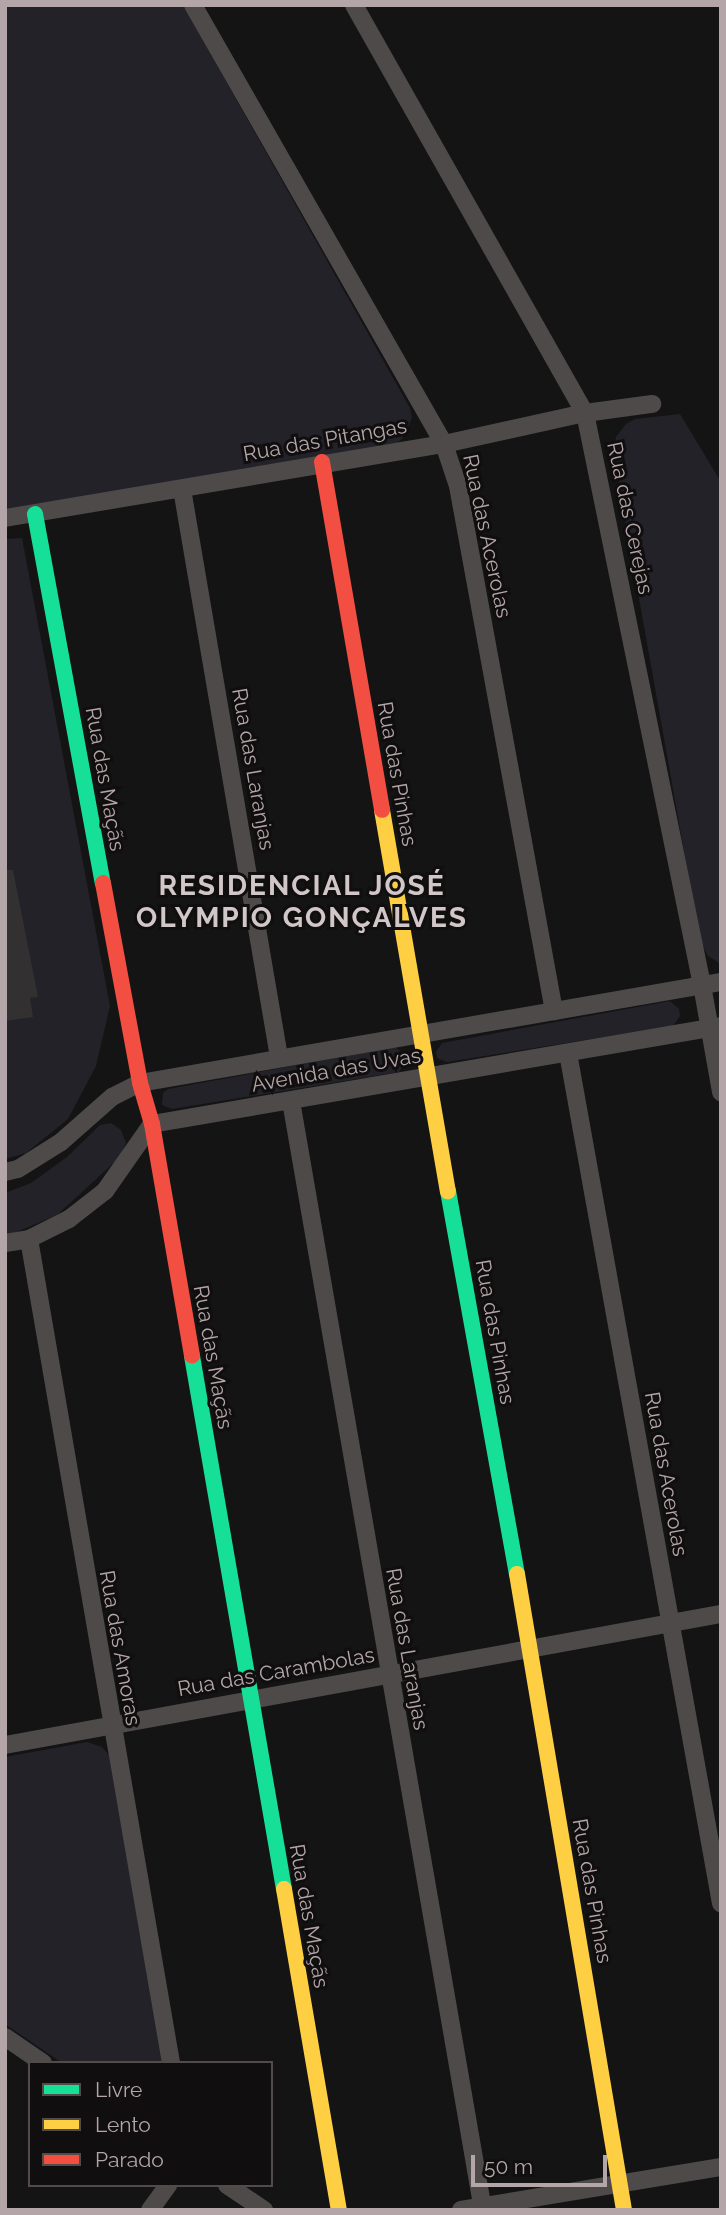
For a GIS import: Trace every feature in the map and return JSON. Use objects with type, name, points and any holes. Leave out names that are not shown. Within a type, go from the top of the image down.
[{"type":"street","name":"Rua das Acerolas","points":[[193,5],[444,444],[460,499],[554,1010]]},
{"type":"street","name":"Rua das Cerejas","points":[[354,5],[585,413],[702,985],[715,1027],[721,1092]]},
{"type":"street","name":"Rua das Pitangas","points":[[5,518],[182,489],[322,462],[444,444],[585,413],[652,404]]},
{"type":"street","name":"Rua das Pinhas","points":[[322,462],[420,1034],[530,1649],[624,2210]]},
{"type":"street","name":"Rua das Laranjas","points":[[182,489],[278,1057]]},
{"type":"street","name":"Rua das Maçãs","points":[[35,514],[140,1083],[152,1124],[339,2210]]},
{"type":"street","name":"Avenida das Uvas","points":[[5,1172],[18,1169],[61,1143],[112,1097],[140,1083],[721,982]]},
{"type":"street","name":"Avenida das Uvas","points":[[152,1124],[715,1027]]},
{"type":"street","name":"Rua das Acerolas","points":[[568,1053],[721,1903]]},
{"type":"street","name":"Rua das Laranjas","points":[[291,1101],[388,1675],[482,2205]]},
{"type":"street","points":[[5,1243],[29,1239],[69,1219],[105,1191],[152,1124]]},
{"type":"street","name":"Rua das Amoras","points":[[29,1239],[110,1726],[171,2061]]},
{"type":"street","name":"Rua das Carambolas","points":[[5,1745],[721,1614]]},
{"type":"street","points":[[5,2038],[40,2061]]},
{"type":"street","points":[[461,2210],[721,2167]]},
{"type":"street","points":[[150,2210],[167,2187]]},
{"type":"street","points":[[230,2187],[264,2210]]},
{"type":"shaded area","points":[[5,5],[183,5],[410,408],[412,418],[402,439],[393,446],[5,510]]},
{"type":"shaded area","points":[[680,414],[721,482],[721,964],[708,956],[700,941],[613,452],[616,437],[626,424],[635,419]]},
{"type":"shaded area","points":[[22,538],[110,1006],[96,1066],[68,1119],[26,1153],[5,1159],[5,539]]},
{"type":"shaded area","points":[[670,1001],[679,1009],[680,1016],[673,1026],[447,1062],[437,1058],[436,1052],[442,1043]]},
{"type":"shaded area","points":[[395,1047],[405,1055],[405,1062],[399,1072],[172,1109],[162,1105],[163,1093],[168,1089]]},
{"type":"shaded area","points":[[111,1123],[121,1130],[126,1143],[119,1158],[57,1215],[5,1237],[5,1193],[31,1183],[67,1157],[100,1125]]},
{"type":"shaded area","points":[[87,1742],[102,1747],[109,1755],[164,2061],[59,2061],[5,2024],[5,1757]]},
{"type":"building","points":[[5,870],[13,870],[38,997],[30,998],[33,1017],[5,1021]]},
{"type":"traffic: fast","points":[[35,514],[103,883]]},
{"type":"traffic: fast","points":[[448,1191],[517,1574]]},
{"type":"traffic: fast","points":[[192,1356],[284,1889]]},
{"type":"traffic: slow","points":[[382,810],[448,1191]]},
{"type":"traffic: slow","points":[[517,1574],[624,2210]]},
{"type":"traffic: slow","points":[[284,1889],[339,2210]]},
{"type":"traffic: jam","points":[[322,462],[382,810]]},
{"type":"traffic: jam","points":[[103,883],[140,1083],[152,1124],[192,1356]]},
{"type":"district","name":"RESIDENCIAL JOSÉ OLYMPIO GONÇALVES","points":[[302,902]]}]
